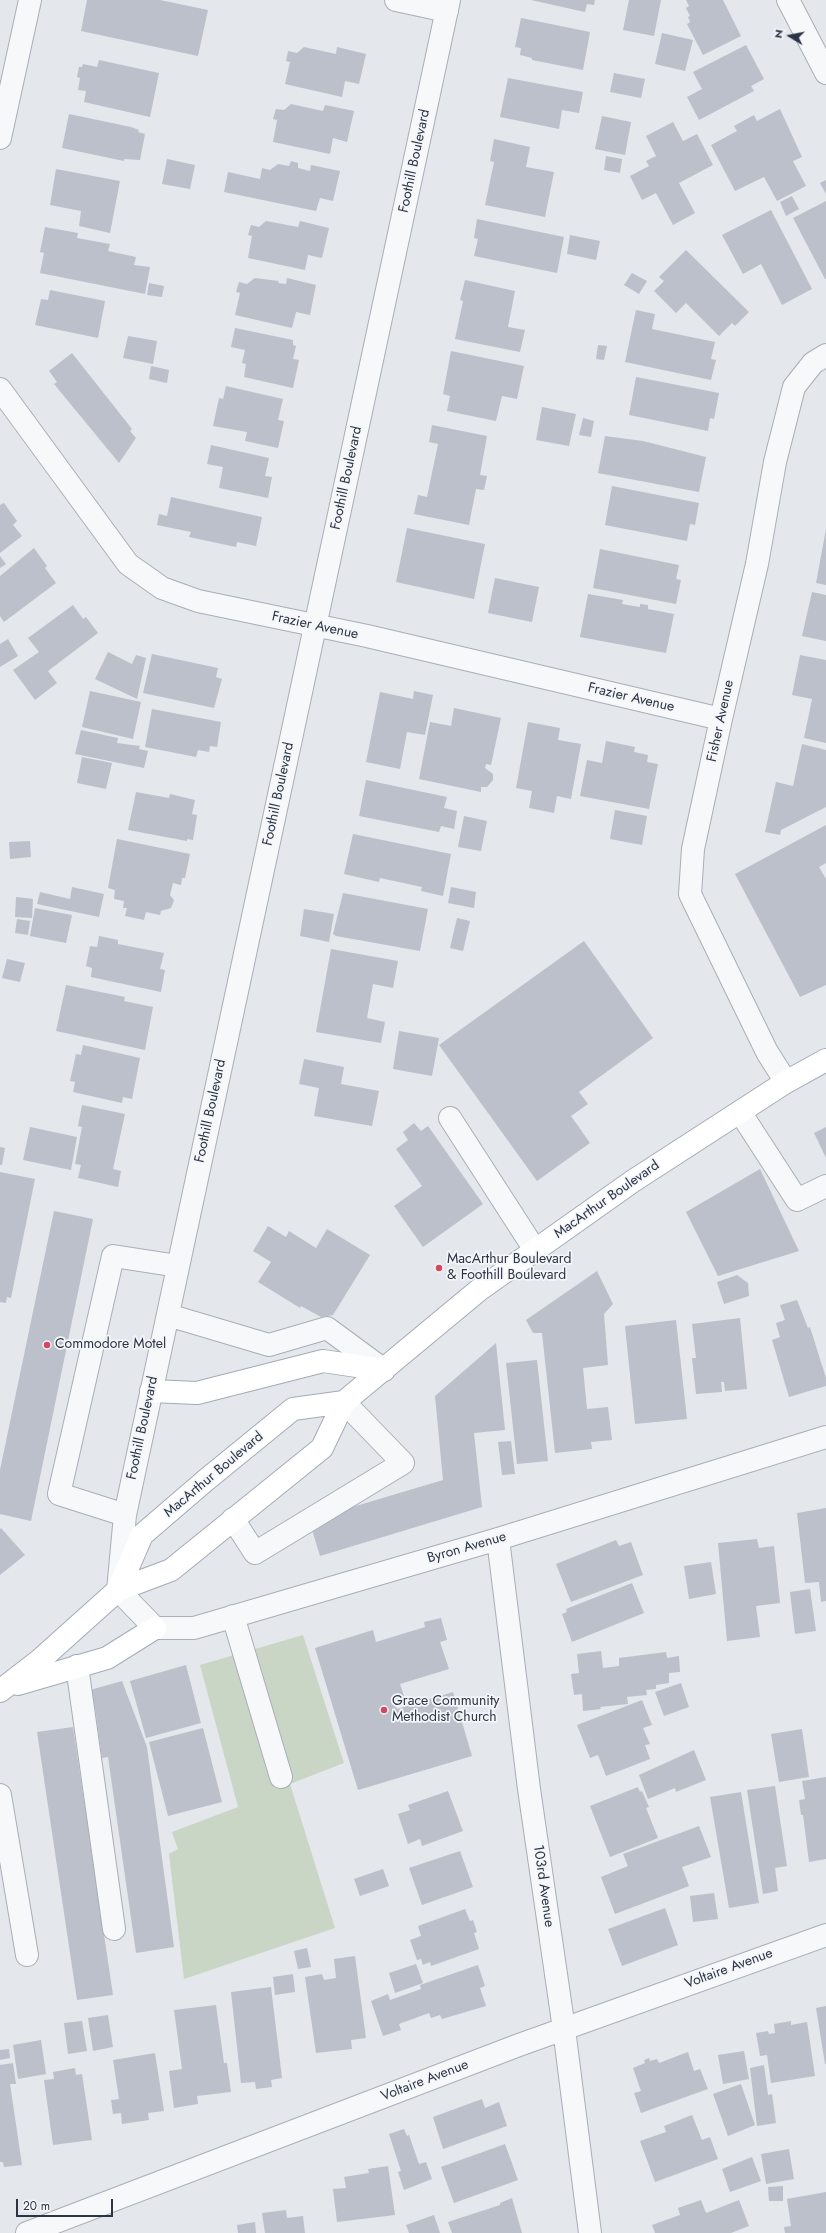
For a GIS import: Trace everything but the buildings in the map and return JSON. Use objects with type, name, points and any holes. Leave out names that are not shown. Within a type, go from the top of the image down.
[{"type":"main road","name":"MacArthur Boulevard","points":[[2,1689],[40,1660],[118,1590],[171,1570],[322,1448],[344,1402],[474,1293],[633,1181],[786,1082],[826,1060]]},
{"type":"main road","points":[[151,1391],[197,1393],[323,1361],[384,1370]]},
{"type":"main road","name":"MacArthur Boulevard","points":[[118,1590],[142,1535],[200,1485],[293,1409],[344,1402]]},
{"type":"main road","points":[[2,1689],[107,1658],[155,1628]]},
{"type":"street","points":[[0,138],[30,0]]},
{"type":"street","points":[[396,0],[448,5]]},
{"type":"street","points":[[788,0],[826,73]]},
{"type":"street","name":"Foothill Boulevard","points":[[118,1590],[125,1515],[448,5]]},
{"type":"street","name":"Fisher Avenue","points":[[786,1082],[767,1052],[690,894],[693,848],[721,718],[757,564],[775,462],[794,387],[813,363],[826,356]]},
{"type":"street","name":"Frazier Avenue","points":[[0,389],[128,564],[162,588],[198,601],[367,636],[721,718]]},
{"type":"street","points":[[740,1112],[797,1200],[826,1186]]},
{"type":"street","points":[[450,1118],[535,1250]]},
{"type":"street","points":[[125,1515],[59,1494],[113,1256],[178,1266]]},
{"type":"street","points":[[168,1316],[269,1345],[327,1328],[384,1370]]},
{"type":"street","points":[[233,1519],[256,1553],[403,1463],[344,1402]]},
{"type":"street","name":"Byron Avenue","points":[[155,1628],[194,1628],[498,1539],[826,1437]]},
{"type":"street","name":"103rd Avenue","points":[[498,1539],[529,1789],[564,2028],[590,2233]]},
{"type":"street","points":[[118,1590],[155,1628]]},
{"type":"street","points":[[233,1616],[281,1777]]},
{"type":"street","points":[[77,1666],[114,1929]]},
{"type":"street","points":[[0,1795],[27,1955]]},
{"type":"street","name":"Voltaire Avenue","points":[[27,2233],[564,2028],[826,1934]]},
{"type":"green space","points":[[303,1635],[344,1763],[290,1784],[335,1928],[184,1979],[169,1854],[178,1849],[172,1832],[238,1807],[200,1665]]},
{"type":"place","name":"MacArthur Boulevard & Foothill Boulevard","points":[[439,1268]]},
{"type":"place","name":"Commodore Motel","points":[[47,1345]]},
{"type":"place","name":"Grace Community Methodist Church","points":[[384,1710]]}]
